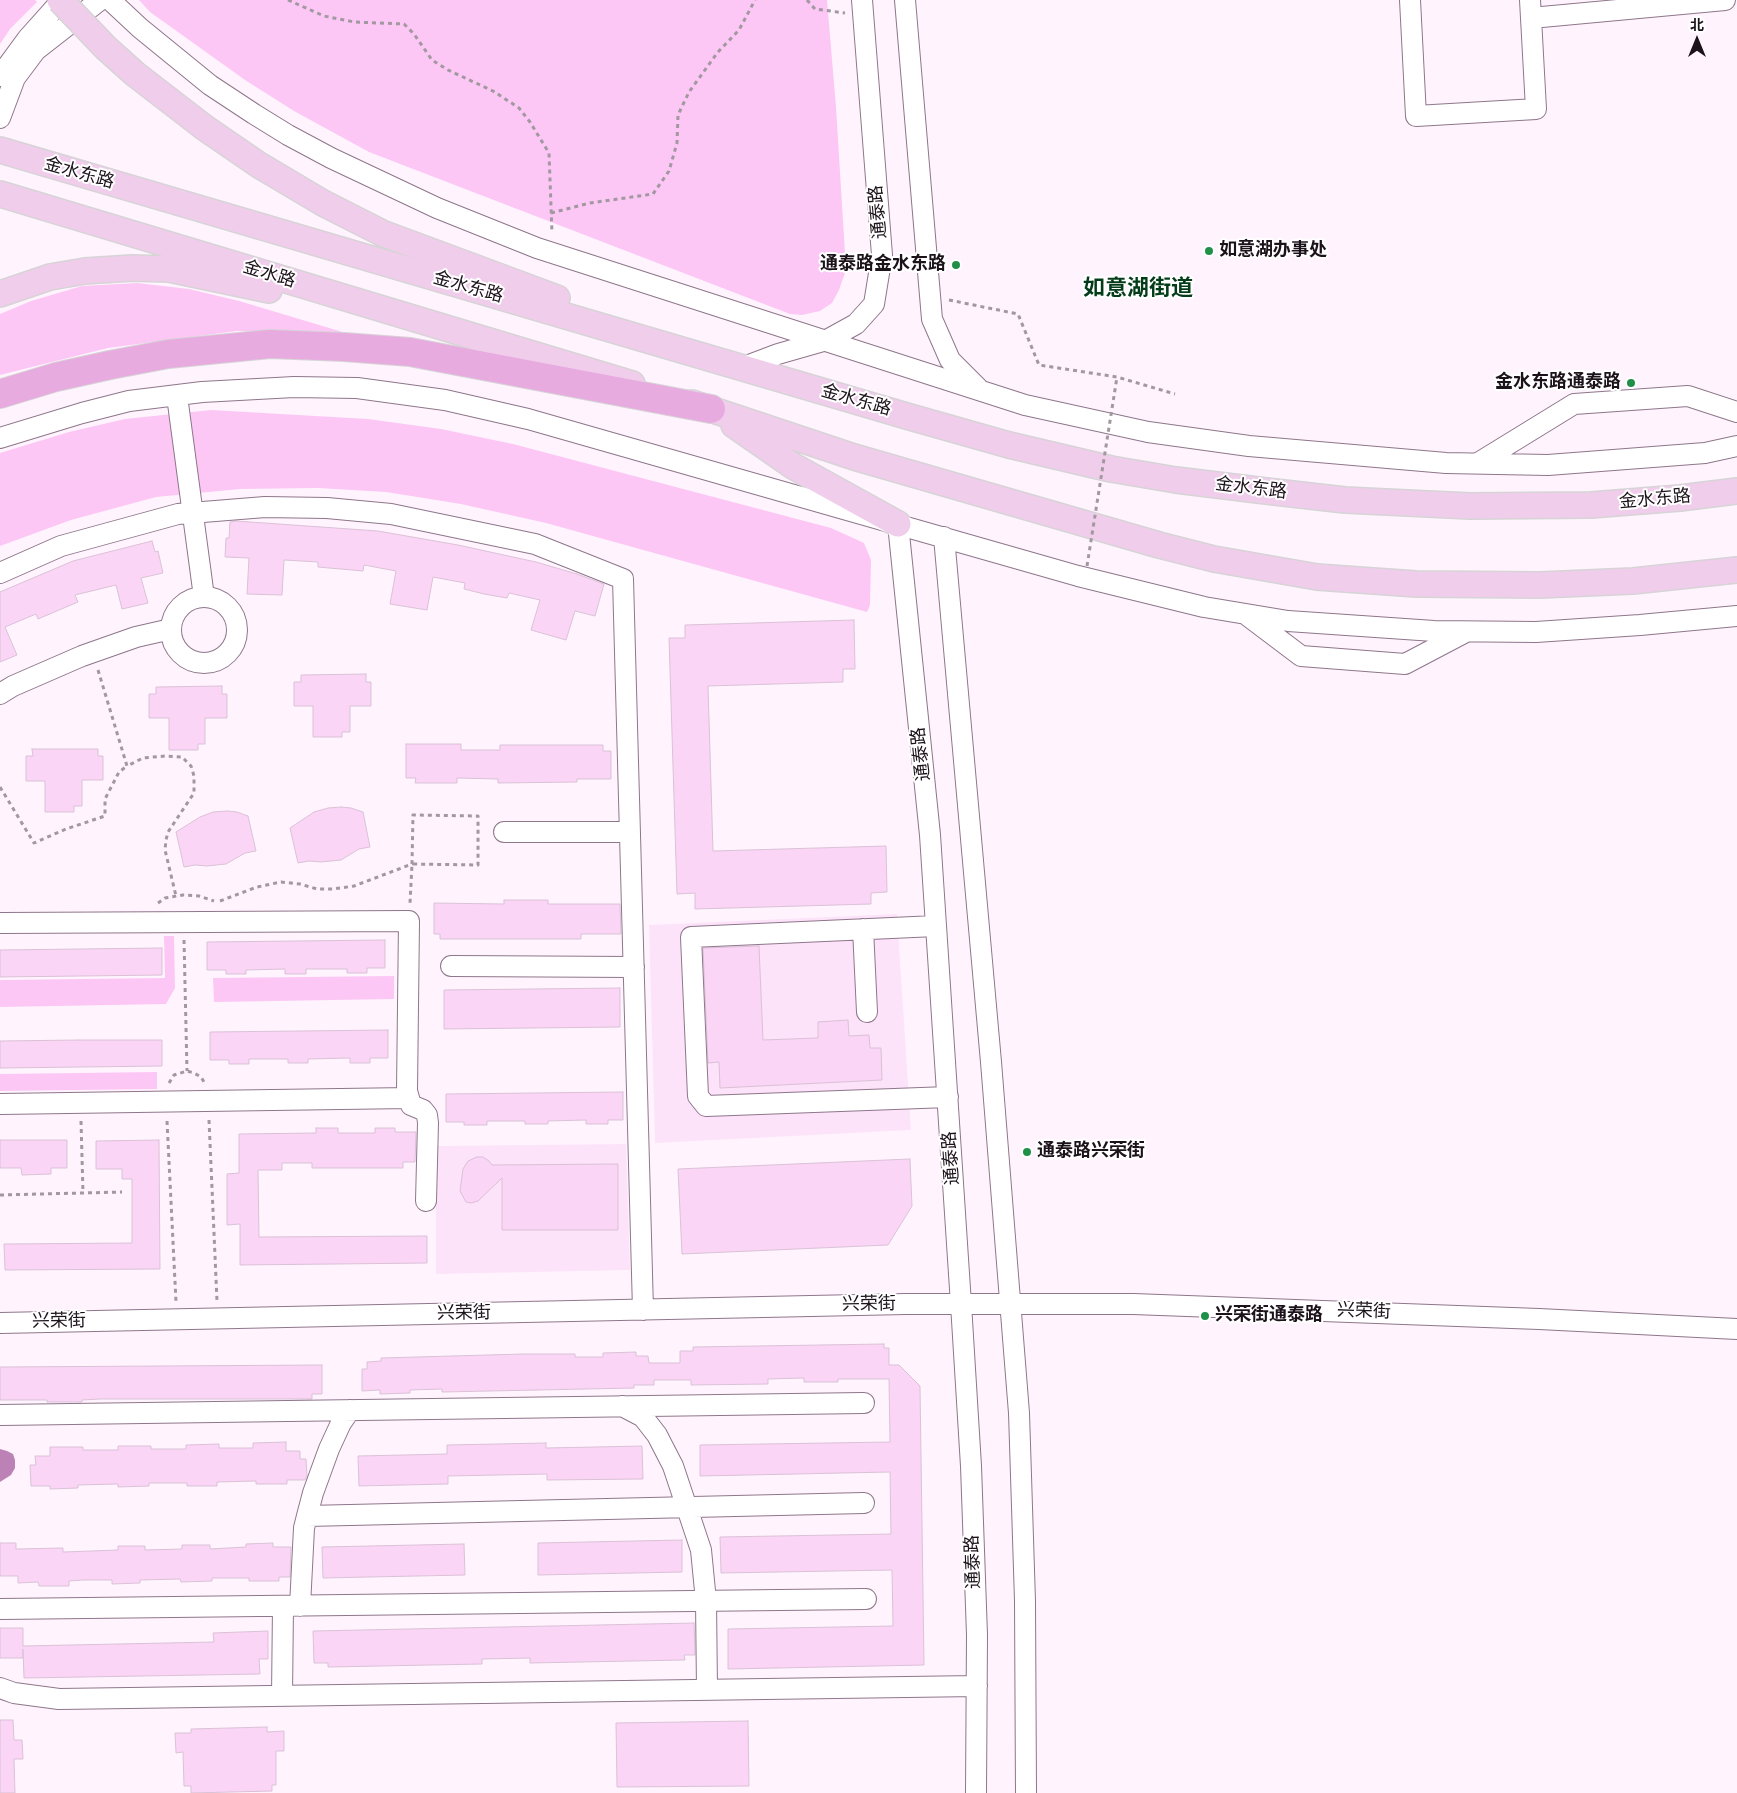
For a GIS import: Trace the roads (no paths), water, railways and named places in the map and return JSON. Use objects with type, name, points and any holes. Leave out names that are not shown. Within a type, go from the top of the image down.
[{"type":"highway","points":[[0,394],[56,377],[168,354],[270,344],[344,346],[410,352],[712,409]]},
{"type":"main road","points":[[61,0],[106,48],[135,74],[206,128],[323,203],[382,233],[742,368]]},
{"type":"main road","name":"金水东路","points":[[0,150],[742,368],[1000,442],[1070,460],[1176,480],[1400,504],[1527,507],[1591,505],[1680,498],[1737,491]]},
{"type":"main road","name":"金水路","points":[[0,194],[398,313]]},
{"type":"main road","points":[[0,294],[50,277],[96,270],[132,268],[169,270],[282,293],[398,313],[712,409],[854,457],[1159,545],[1214,559],[1317,577],[1416,584],[1540,585],[1633,582],[1737,570]]},
{"type":"main road","points":[[712,409],[793,466],[898,524]]},
{"type":"street","points":[[0,76],[28,38],[61,0]]},
{"type":"street","points":[[0,118],[15,78],[36,50],[100,0]]},
{"type":"street","points":[[110,0],[140,28],[210,86],[288,135],[330,158],[438,208],[552,252],[1025,405],[1148,432],[1249,446],[1446,463],[1548,465],[1705,452],[1737,446]]},
{"type":"street","points":[[905,0],[932,319],[950,360],[979,390]]},
{"type":"street","points":[[1410,0],[1416,116],[1536,109],[1530,9],[1725,0]]},
{"type":"street","name":"通泰路","points":[[742,368],[778,354],[827,340],[856,324],[874,304],[882,254],[862,8]]},
{"type":"street","points":[[0,438],[129,401],[202,392],[294,387],[357,388],[445,400],[537,422],[1078,576],[1204,607],[1288,621],[1343,626],[1536,632],[1737,616]]},
{"type":"street","points":[[177,396],[204,597]]},
{"type":"street","points":[[1478,463],[1574,404],[1688,396],[1737,412]]},
{"type":"street","points":[[0,573],[61,546],[178,514],[265,507],[327,508],[392,514],[535,544],[623,579],[643,1310]]},
{"type":"street","name":"通泰路","points":[[898,524],[930,834],[961,1304],[977,1635],[976,1793]]},
{"type":"street","points":[[944,537],[991,1062],[1019,1413],[1025,1592],[1026,1793]]},
{"type":"street","points":[[204,597],[217,599],[232,611],[236,620],[236,638],[226,655],[209,663],[199,663],[181,655],[171,638],[170,629],[172,620],[182,605],[190,600],[204,597]]},
{"type":"street","points":[[1244,613],[1301,656],[1405,664],[1467,631]]},
{"type":"street","points":[[0,694],[14,686],[92,653],[136,637],[170,629]]},
{"type":"street","points":[[504,832],[630,832]]},
{"type":"street","points":[[0,923],[409,921],[407,1091],[411,1106],[423,1110],[427,1115],[426,1201]]},
{"type":"street","points":[[936,926],[691,937],[698,1096],[706,1106],[948,1096]]},
{"type":"street","points":[[863,929],[867,1012]]},
{"type":"street","points":[[451,966],[634,967]]},
{"type":"street","points":[[0,1104],[409,1098]]},
{"type":"street","name":"兴荣街","points":[[0,1323],[961,1304],[1133,1304],[1538,1319],[1737,1329]]},
{"type":"street","points":[[0,1415],[864,1403]]},
{"type":"street","points":[[622,1406],[643,1417],[657,1435],[673,1466],[701,1550],[706,1601],[707,1690]]},
{"type":"street","points":[[282,1696],[291,1606],[304,1528],[313,1492],[329,1449],[341,1423],[350,1410]]},
{"type":"street","points":[[307,1516],[864,1503]]},
{"type":"street","points":[[0,1609],[866,1599]]},
{"type":"street","points":[[0,1688],[14,1693],[59,1700],[977,1686]]},
{"type":"place","name":"如意湖办事处","points":[[1209,251]]},
{"type":"place","name":"通泰路金水东路","points":[[956,265]]},
{"type":"place","name":"金水东路通泰路","points":[[1631,383]]},
{"type":"place","name":"通泰路兴荣街","points":[[1027,1152]]},
{"type":"place","name":"兴荣街通泰路","points":[[1205,1316]]},
{"type":"district","name":"如意湖街道","points":[[1138,290]]}]
